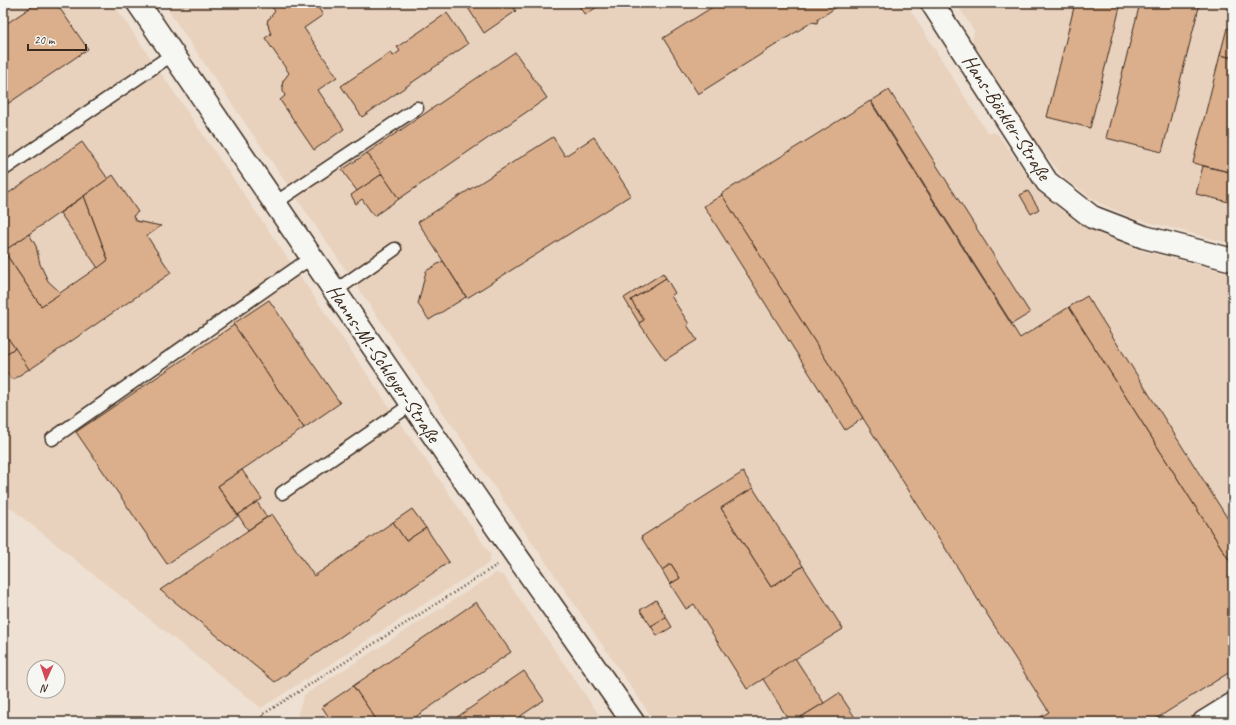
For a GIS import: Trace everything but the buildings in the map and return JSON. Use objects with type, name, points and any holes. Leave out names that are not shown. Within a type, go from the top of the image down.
[{"type":"street","name":"Hanns-M.-Schleyer-Straße","points":[[138,3],[515,554],[633,722]]},
{"type":"street","name":"Hans-Böckler-Straße","points":[[932,3],[1047,182],[1092,217],[1144,237],[1233,260]]},
{"type":"street","points":[[1204,722],[1233,704]]},
{"type":"lane","points":[[3,170],[173,54]]},
{"type":"lane","points":[[275,203],[417,108]]},
{"type":"lane","points":[[335,291],[395,249]]},
{"type":"lane","points":[[52,439],[312,257]]},
{"type":"lane","points":[[282,493],[412,404]]},
{"type":"path","points":[[269,722],[262,715],[515,554]]},
{"type":"shaded area","points":[[3,3],[113,3],[491,555],[489,563],[261,708],[3,502]]},
{"type":"shaded area","points":[[163,3],[906,3],[987,132],[997,133],[1035,186],[1066,214],[1102,235],[1140,250],[1233,274],[1233,689],[1182,722],[655,722]]},
{"type":"shaded area","points":[[956,3],[1233,3],[1233,244],[1132,218],[1099,203],[1066,180],[1033,139],[972,41],[974,31]]},
{"type":"shaded area","points":[[496,573],[504,576],[604,722],[297,722],[298,713],[304,695]]}]
